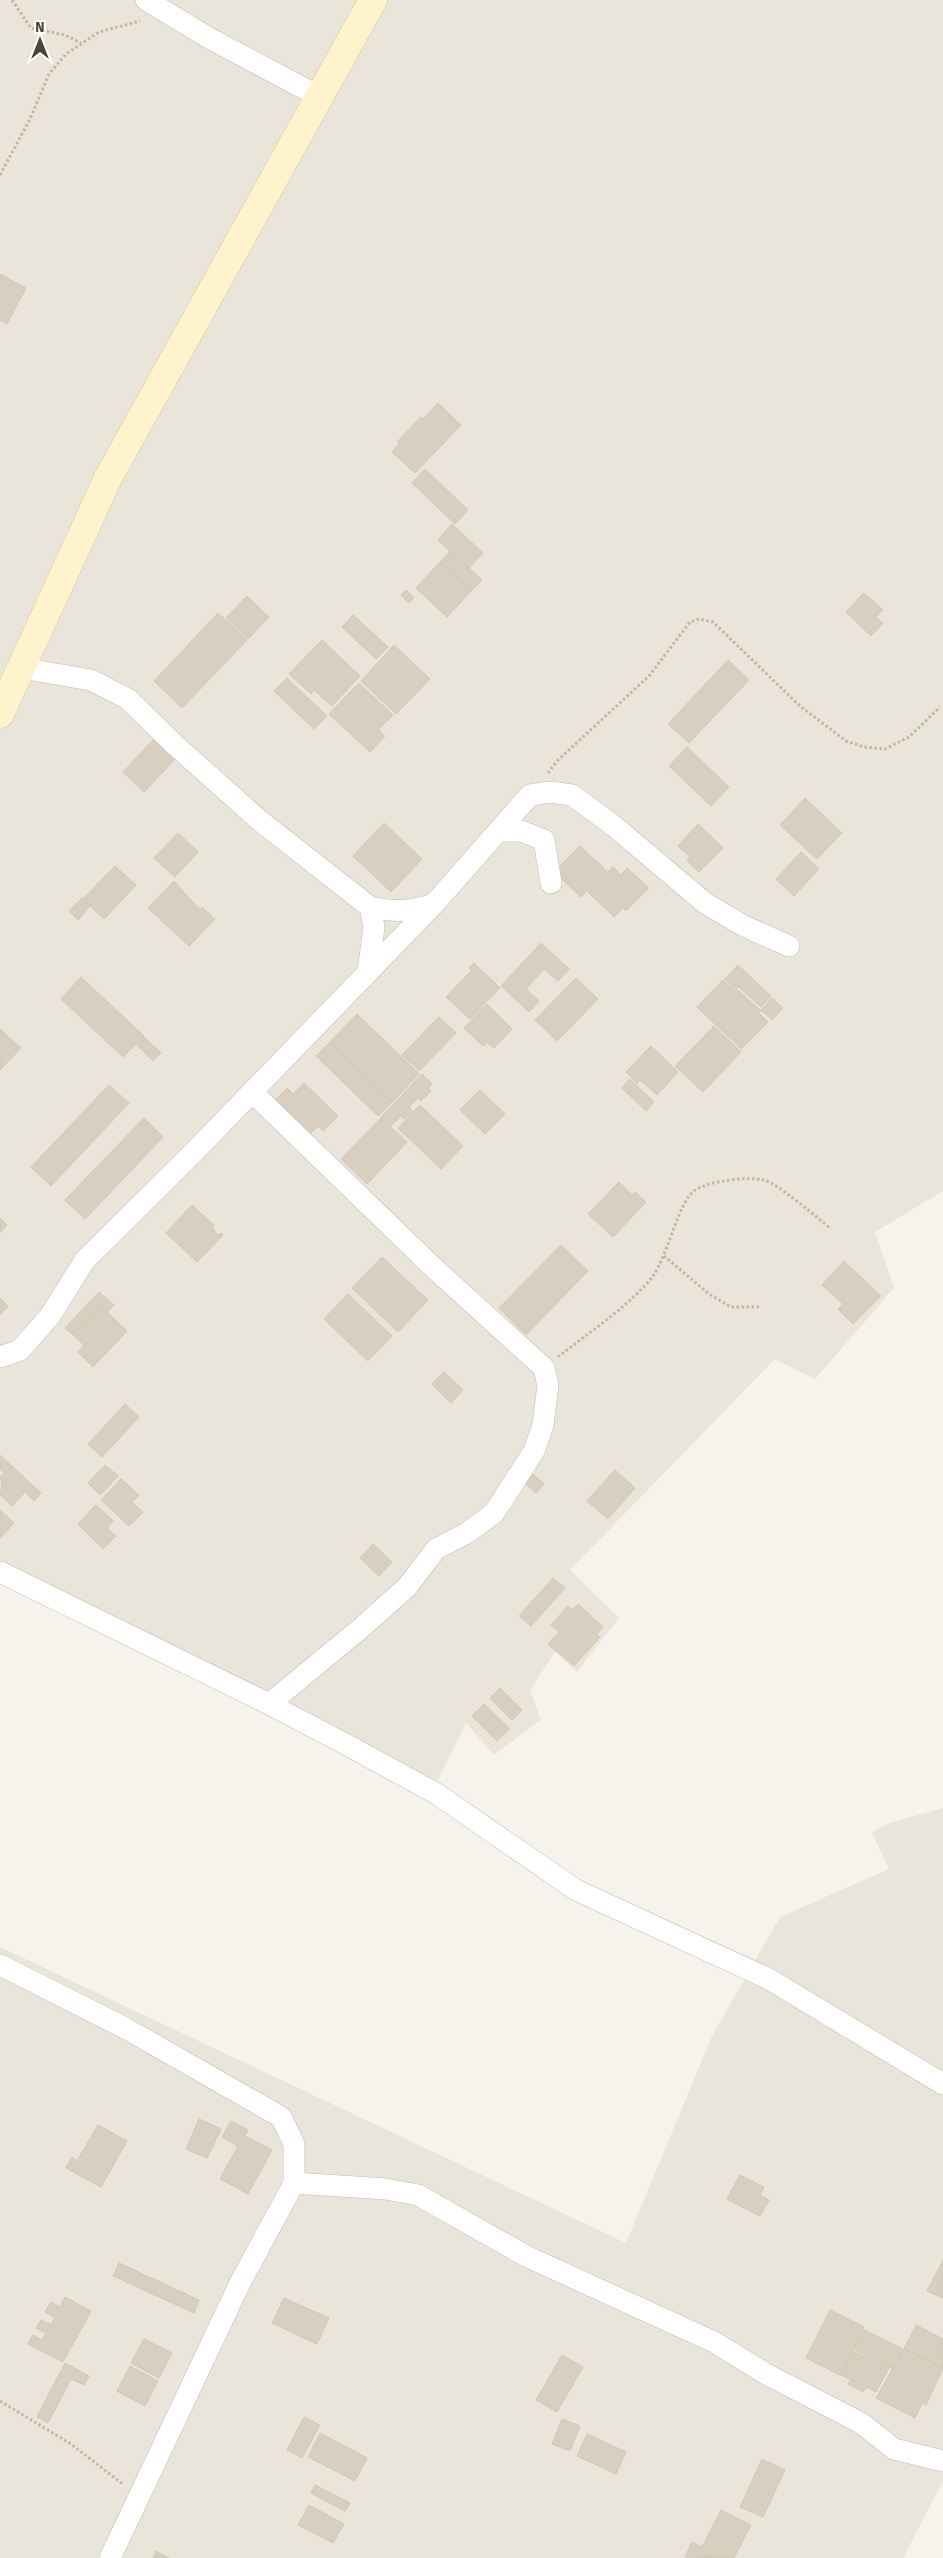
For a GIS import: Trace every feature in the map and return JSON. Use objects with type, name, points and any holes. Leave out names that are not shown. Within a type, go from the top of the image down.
[{"type":"main road","points":[[3,699],[21,668],[108,478],[373,0]]},
{"type":"street","points":[[144,10],[209,38],[320,97]]},
{"type":"street","points":[[21,668],[91,680],[128,700],[259,820],[370,907],[391,911],[414,911],[434,904]]},
{"type":"street","points":[[0,1357],[20,1350],[50,1316],[85,1260],[252,1092],[434,904],[530,795],[550,792],[572,795],[614,826],[705,903],[744,926],[788,946]]},
{"type":"street","points":[[498,831],[521,831],[535,834],[544,840],[551,883]]},
{"type":"street","points":[[368,972],[374,927],[370,907]]},
{"type":"street","points":[[252,1092],[436,1270],[544,1368],[548,1385],[543,1425],[534,1450],[494,1513],[467,1533],[436,1549],[407,1587],[361,1628],[269,1704]]},
{"type":"street","points":[[0,1572],[269,1704],[437,1794],[576,1890],[769,1978],[943,2084]]},
{"type":"street","points":[[0,1965],[124,2028],[281,2116],[294,2144],[294,2183],[240,2283],[110,2558]]},
{"type":"street","points":[[294,2183],[386,2189],[418,2195],[526,2256],[714,2342],[768,2375],[861,2423],[894,2449],[943,2461]]},
{"type":"path","points":[[12,0],[31,28],[65,35],[82,43]]},
{"type":"path","points":[[0,176],[30,119],[49,74],[66,54],[100,32],[144,10]]},
{"type":"path","points":[[530,795],[557,761],[649,676],[690,622],[700,619],[713,622],[800,706],[846,741],[864,747],[885,750],[909,737],[940,707]]},
{"type":"path","points":[[544,1368],[617,1311],[653,1276],[664,1256],[683,1209],[694,1191],[720,1181],[765,1180],[800,1204],[831,1229]]},
{"type":"path","points":[[664,1256],[710,1294],[731,1307],[761,1307]]},
{"type":"path","points":[[0,2401],[70,2444],[138,2496]]},
{"type":"shaded area","points":[[0,0],[943,0],[943,1191],[875,1232],[894,1288],[815,1379],[775,1359],[570,1570],[619,1618],[577,1672],[555,1652],[530,1690],[541,1720],[494,1755],[466,1723],[436,1784],[0,1581]]},
{"type":"shaded area","points":[[943,1808],[943,2481],[903,2558],[0,2558],[0,1947],[626,2243],[712,2036],[780,1917],[889,1869],[872,1833],[886,1824]]},
{"type":"building","points":[[0,274],[26,288],[7,324],[0,320]]},
{"type":"building","points":[[438,403],[461,425],[415,473],[392,452],[399,444],[397,442],[421,417],[423,419]]},
{"type":"building","points":[[425,469],[468,510],[455,524],[412,483]]},
{"type":"building","points":[[452,524],[483,553],[469,568],[438,540]]},
{"type":"building","points":[[450,551],[482,580],[471,591],[440,562]]},
{"type":"building","points":[[440,562],[471,591],[447,617],[416,588]]},
{"type":"building","points":[[406,590],[414,598],[409,603],[401,595]]},
{"type":"building","points":[[864,593],[883,610],[876,617],[883,623],[871,636],[846,612]]},
{"type":"building","points":[[247,596],[269,617],[248,639],[226,618]]},
{"type":"building","points":[[218,613],[247,640],[182,708],[154,681]]},
{"type":"building","points":[[353,615],[388,647],[376,659],[342,627]]},
{"type":"building","points":[[322,640],[360,676],[332,706],[314,690],[311,694],[289,674]]},
{"type":"building","points":[[394,645],[430,679],[396,714],[361,681]]},
{"type":"building","points":[[728,660],[749,680],[689,743],[668,724]]},
{"type":"building","points":[[287,678],[327,716],[314,729],[274,691]]},
{"type":"building","points":[[359,683],[393,715],[378,730],[385,736],[370,752],[329,714]]},
{"type":"building","points":[[155,738],[176,758],[144,792],[123,772]]},
{"type":"building","points":[[687,747],[729,787],[711,806],[669,766]]},
{"type":"building","points":[[805,798],[842,833],[817,859],[780,825]]},
{"type":"building","points":[[384,823],[422,859],[391,892],[353,856]]},
{"type":"building","points":[[698,824],[723,848],[699,872],[687,861],[690,857],[678,846]]},
{"type":"building","points":[[178,833],[198,852],[175,877],[154,858]]},
{"type":"building","points":[[580,846],[607,871],[581,897],[554,872]]},
{"type":"building","points":[[801,852],[819,869],[794,896],[776,879]]},
{"type":"building","points":[[115,866],[136,885],[104,919],[83,899]]},
{"type":"building","points":[[613,867],[621,875],[627,868],[649,888],[626,911],[623,908],[614,917],[588,892]]},
{"type":"building","points":[[174,881],[200,910],[202,907],[215,919],[189,946],[148,908]]},
{"type":"building","points":[[82,898],[90,906],[78,920],[69,911]]},
{"type":"building","points":[[541,943],[569,969],[558,981],[544,969],[526,989],[539,1001],[529,1012],[501,986]]},
{"type":"building","points":[[474,963],[500,988],[470,1019],[446,997],[472,970],[469,968]]},
{"type":"building","points":[[738,965],[771,996],[761,1007],[739,987],[736,990],[725,979]]},
{"type":"building","points":[[81,977],[144,1036],[123,1057],[61,999]]},
{"type":"building","points":[[576,978],[598,999],[557,1041],[535,1020]]},
{"type":"building","points":[[723,980],[736,992],[738,990],[761,1011],[759,1013],[768,1022],[741,1049],[697,1007]]},
{"type":"building","points":[[772,998],[783,1008],[772,1020],[761,1010]]},
{"type":"building","points":[[487,1004],[512,1029],[494,1048],[487,1042],[483,1046],[464,1028]]},
{"type":"building","points":[[357,1014],[419,1074],[392,1102],[330,1042]]},
{"type":"building","points":[[439,1017],[456,1033],[419,1071],[402,1055]]},
{"type":"building","points":[[714,1026],[741,1052],[703,1092],[675,1066]]},
{"type":"building","points":[[0,1029],[21,1048],[0,1070]]},
{"type":"building","points":[[144,1037],[161,1053],[153,1061],[137,1045]]},
{"type":"building","points":[[330,1042],[392,1102],[378,1116],[316,1056]]},
{"type":"building","points":[[651,1046],[678,1072],[657,1095],[640,1080],[637,1083],[626,1072]]},
{"type":"building","points":[[422,1074],[432,1084],[428,1088],[431,1091],[421,1101],[418,1098],[409,1107],[412,1111],[404,1119],[401,1116],[391,1126],[381,1117]]},
{"type":"building","points":[[630,1079],[654,1102],[646,1111],[622,1088]]},
{"type":"building","points":[[304,1083],[338,1116],[323,1131],[318,1126],[310,1134],[275,1100],[287,1088],[293,1094]]},
{"type":"building","points":[[109,1085],[129,1103],[51,1186],[31,1167]]},
{"type":"building","points":[[480,1090],[505,1114],[485,1134],[460,1110]]},
{"type":"building","points":[[420,1105],[463,1146],[441,1169],[398,1128]]},
{"type":"building","points":[[144,1118],[163,1137],[85,1219],[65,1200]]},
{"type":"building","points":[[381,1118],[407,1142],[367,1184],[341,1159]]},
{"type":"building","points":[[619,1182],[632,1195],[635,1192],[646,1202],[613,1237],[588,1214]]},
{"type":"building","points":[[192,1205],[214,1225],[212,1228],[218,1235],[221,1233],[223,1235],[197,1262],[166,1233]]},
{"type":"building","points":[[0,1218],[7,1225],[0,1233]]},
{"type":"building","points":[[561,1245],[588,1271],[526,1335],[499,1308]]},
{"type":"building","points":[[382,1257],[428,1300],[398,1332],[352,1288]]},
{"type":"building","points":[[844,1261],[881,1296],[853,1324],[838,1309],[843,1304],[822,1285]]},
{"type":"building","points":[[99,1292],[114,1305],[107,1312],[100,1305],[72,1334],[65,1328]]},
{"type":"building","points":[[348,1294],[392,1336],[368,1361],[324,1319]]},
{"type":"building","points":[[0,1298],[8,1306],[0,1315]]},
{"type":"building","points":[[100,1305],[127,1331],[93,1367],[78,1352],[84,1345],[72,1334]]},
{"type":"building","points":[[444,1372],[463,1390],[451,1403],[432,1384]]},
{"type":"building","points":[[125,1404],[139,1417],[102,1457],[88,1444]]},
{"type":"building","points":[[0,1455],[41,1493],[34,1501],[25,1492],[12,1506],[0,1495],[2,1485],[0,1477],[4,1473],[0,1469]]},
{"type":"building","points":[[105,1465],[118,1476],[100,1495],[88,1483]]},
{"type":"building","points":[[615,1470],[635,1488],[608,1519],[587,1501]]},
{"type":"building","points":[[530,1472],[544,1484],[536,1493],[522,1480]]},
{"type":"building","points":[[121,1479],[139,1495],[132,1502],[143,1512],[129,1526],[101,1500]]},
{"type":"building","points":[[96,1505],[113,1521],[107,1528],[116,1536],[103,1549],[78,1524]]},
{"type":"building","points":[[0,1510],[14,1523],[0,1538]]},
{"type":"building","points":[[373,1544],[392,1562],[379,1576],[360,1558]]},
{"type":"building","points":[[553,1578],[565,1588],[531,1626],[519,1616]]},
{"type":"building","points":[[578,1604],[603,1627],[597,1634],[600,1637],[574,1666],[548,1644],[559,1632],[551,1625],[568,1606],[572,1610]]},
{"type":"building","points":[[500,1688],[522,1710],[512,1720],[490,1698]]},
{"type":"building","points":[[484,1704],[510,1729],[497,1741],[472,1716]]},
{"type":"building","points":[[199,2119],[221,2129],[207,2158],[186,2149]]},
{"type":"building","points":[[231,2121],[248,2130],[245,2136],[272,2150],[248,2194],[220,2179],[238,2146],[222,2137]]},
{"type":"building","points":[[98,2125],[127,2141],[101,2187],[66,2168],[72,2157],[77,2161]]},
{"type":"building","points":[[740,2175],[764,2187],[760,2195],[769,2200],[760,2216],[727,2199]]},
{"type":"building","points":[[943,2260],[943,2298],[927,2291]]},
{"type":"building","points":[[119,2263],[199,2300],[194,2313],[113,2276]]},
{"type":"building","points":[[65,2297],[91,2311],[63,2362],[28,2344],[33,2335],[42,2340],[46,2333],[36,2328],[41,2320],[51,2325],[55,2318],[45,2312],[51,2302],[60,2307]]},
{"type":"building","points":[[284,2298],[329,2318],[317,2344],[272,2323]]},
{"type":"building","points":[[830,2310],[864,2327],[840,2375],[806,2358]]},
{"type":"building","points":[[916,2325],[943,2339],[943,2368],[904,2349]]},
{"type":"building","points":[[864,2330],[903,2349],[893,2369],[854,2349]]},
{"type":"building","points":[[144,2339],[172,2353],[159,2378],[131,2363]]},
{"type":"building","points":[[904,2349],[943,2368],[926,2405],[922,2403],[915,2418],[876,2398]]},
{"type":"building","points":[[853,2351],[889,2368],[876,2392],[866,2387],[863,2392],[848,2384],[851,2380],[841,2375]]},
{"type":"building","points":[[562,2355],[583,2367],[557,2412],[536,2400]]},
{"type":"building","points":[[65,2363],[89,2376],[84,2385],[71,2379],[48,2423],[37,2417]]},
{"type":"building","points":[[130,2366],[158,2381],[145,2406],[117,2391]]},
{"type":"building","points":[[304,2417],[320,2425],[302,2458],[287,2450]]},
{"type":"building","points":[[562,2419],[580,2426],[570,2451],[552,2444]]},
{"type":"building","points":[[320,2433],[367,2458],[355,2481],[308,2457]]},
{"type":"building","points":[[587,2434],[626,2452],[616,2474],[577,2456]]},
{"type":"building","points":[[762,2459],[785,2470],[763,2517],[740,2507]]},
{"type":"building","points":[[315,2485],[350,2503],[345,2511],[311,2493]]},
{"type":"building","points":[[309,2505],[344,2524],[333,2543],[298,2525]]},
{"type":"building","points":[[721,2510],[751,2525],[734,2558],[685,2557],[692,2542],[702,2547]]},
{"type":"building","points":[[156,2551],[169,2558],[153,2558]]}]
